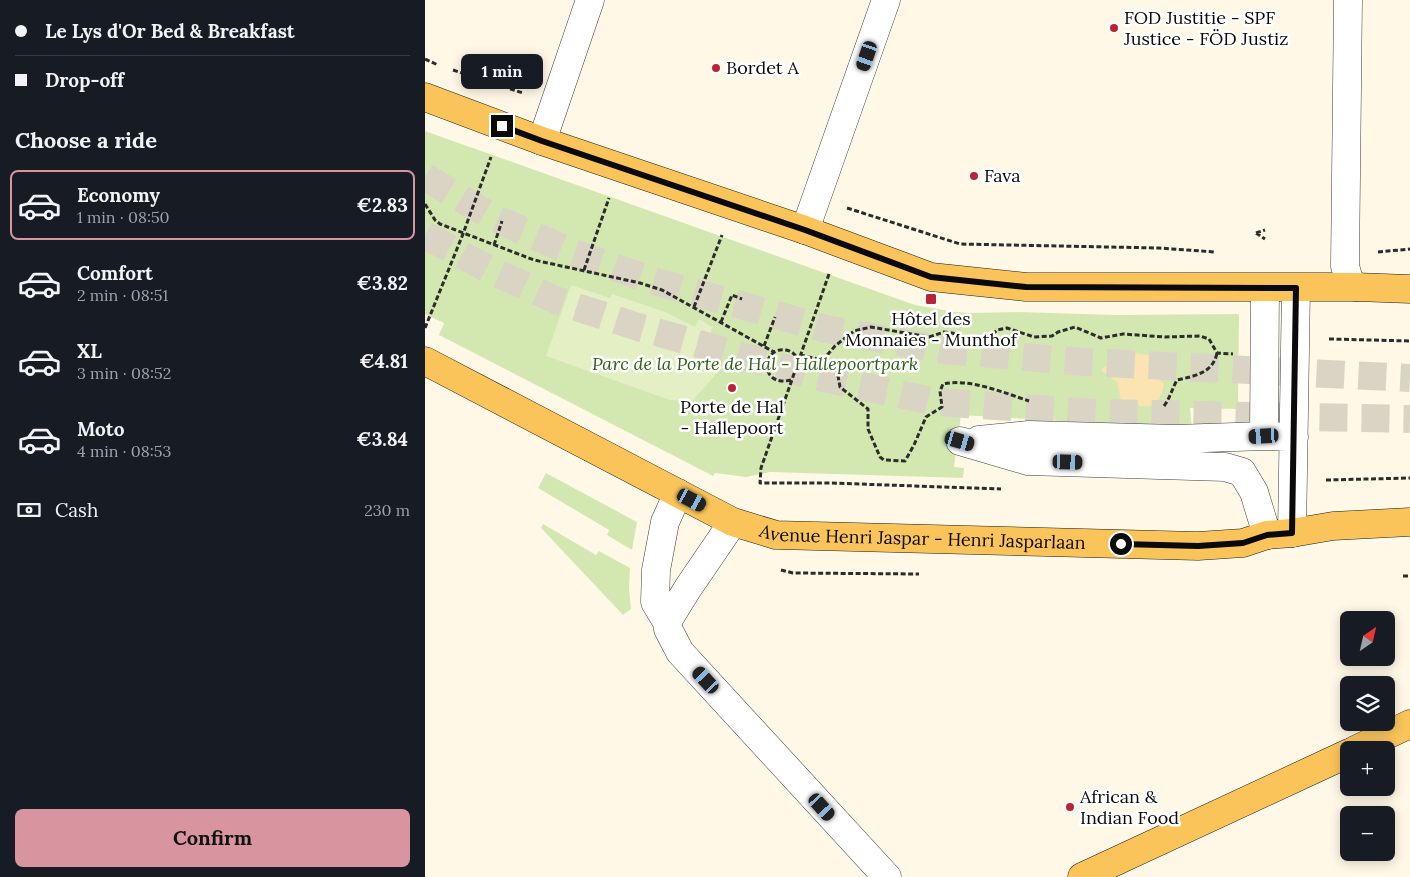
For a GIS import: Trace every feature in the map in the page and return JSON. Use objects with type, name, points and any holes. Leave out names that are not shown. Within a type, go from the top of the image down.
[{"type":"main road","points":[[425,97],[542,141],[805,230],[931,277],[1026,287],[1356,287],[1410,289]]},
{"type":"main road","name":"Avenue Henri Jaspar - Henri Jasparlaan","points":[[425,361],[733,522],[776,535],[1198,546],[1243,543],[1280,534],[1333,526],[1410,522]]},
{"type":"main road","points":[[1374,741],[1410,724]]},
{"type":"main road","points":[[1082,877],[1340,757]]},
{"type":"street","points":[[542,141],[590,0]]},
{"type":"street","points":[[805,230],[886,0]]},
{"type":"street","points":[[1348,0],[1345,266],[1349,280],[1356,287]]},
{"type":"street","points":[[1264,436],[1265,288]]},
{"type":"street","points":[[1280,534],[1295,437],[1296,288]]},
{"type":"street","points":[[1280,534],[1243,472],[1225,467],[1028,461],[960,441],[1029,436],[1176,439],[1264,436],[1295,437]]},
{"type":"street","points":[[678,493],[665,522],[656,570],[655,602],[667,622],[668,629],[680,652],[887,877]]},
{"type":"street","name":"Avenue Henri Jaspar - Henri Jasparlaan","points":[[667,622],[733,522]]},
{"type":"path","points":[[425,59],[523,94]]},
{"type":"path","points":[[425,328],[463,234],[491,156]]},
{"type":"path","points":[[584,270],[610,196]]},
{"type":"path","points":[[425,204],[435,220],[440,224],[463,234],[534,260],[640,283],[661,290],[775,352]]},
{"type":"path","points":[[839,206],[960,244],[1159,248],[1223,253]]},
{"type":"path","points":[[494,245],[502,221]]},
{"type":"path","points":[[1265,230],[1256,233],[1265,239]]},
{"type":"path","points":[[695,307],[722,234]]},
{"type":"path","points":[[760,483],[761,468],[829,273]]},
{"type":"path","points":[[721,322],[732,295],[741,299]]},
{"type":"path","points":[[764,346],[775,317]]},
{"type":"path","points":[[800,356],[823,360],[835,346],[854,331],[871,327],[929,337],[944,332],[953,332],[980,340],[987,338],[997,330],[1007,328],[1034,337],[1052,336],[1058,332],[1075,327],[1105,338],[1123,334],[1165,337],[1200,336],[1209,339],[1217,353],[1239,355]]},
{"type":"path","points":[[1329,339],[1410,341]]},
{"type":"path","points":[[791,380],[779,381],[770,376],[768,360],[775,352],[785,349],[794,354],[798,360]]},
{"type":"path","points":[[1403,576],[1410,576]]},
{"type":"green space","name":"Parc de la Porte de Hal - Hallepoortpark","points":[[425,131],[915,305],[971,313],[1239,314],[1238,409],[1190,408],[1192,429],[961,415],[954,467],[964,468],[963,478],[770,472],[746,477],[715,473],[713,476],[439,335],[444,323],[425,314]]},
{"type":"green space","points":[[571,285],[610,298],[612,294],[665,312],[695,327],[699,319],[712,327],[708,343],[718,372],[692,401],[670,400],[546,356]]},
{"type":"green space","points":[[546,473],[637,522],[632,550],[607,535],[609,530],[538,488]]},
{"type":"green space","points":[[543,524],[596,555],[599,551],[630,568],[629,589],[631,609],[623,615],[541,528]]},
{"type":"sand","points":[[1124,352],[1158,356],[1161,382],[1164,383],[1162,393],[1154,404],[1143,406],[1121,400],[1117,382],[1101,370]]},
{"type":"tunnel","points":[[425,177],[494,218],[569,251],[650,280],[826,329],[944,350],[1085,362],[1410,378]]},
{"type":"tunnel","points":[[425,235],[488,269],[558,301],[638,327],[813,376],[937,402],[1097,413],[1410,419]]},
{"type":"place","name":"FOD Justitie - SPF Justice - FÖD Justiz","points":[[1114,28]]},
{"type":"place","name":"Bordet A","points":[[716,68]]},
{"type":"place","name":"Fava","points":[[974,176]]},
{"type":"place","name":"Hôtel des Monnaies - Munthof","points":[[931,299]]},
{"type":"place","name":"Porte de Hal - Hallepoort","points":[[732,388]]},
{"type":"place","name":"African & Indian Food","points":[[1070,807]]},
{"type":"route","points":[[502,126],[820,236],[931,277],[1026,287],[1296,288],[1292,533],[1267,535],[1243,543],[1198,546],[1121,544]]}]
